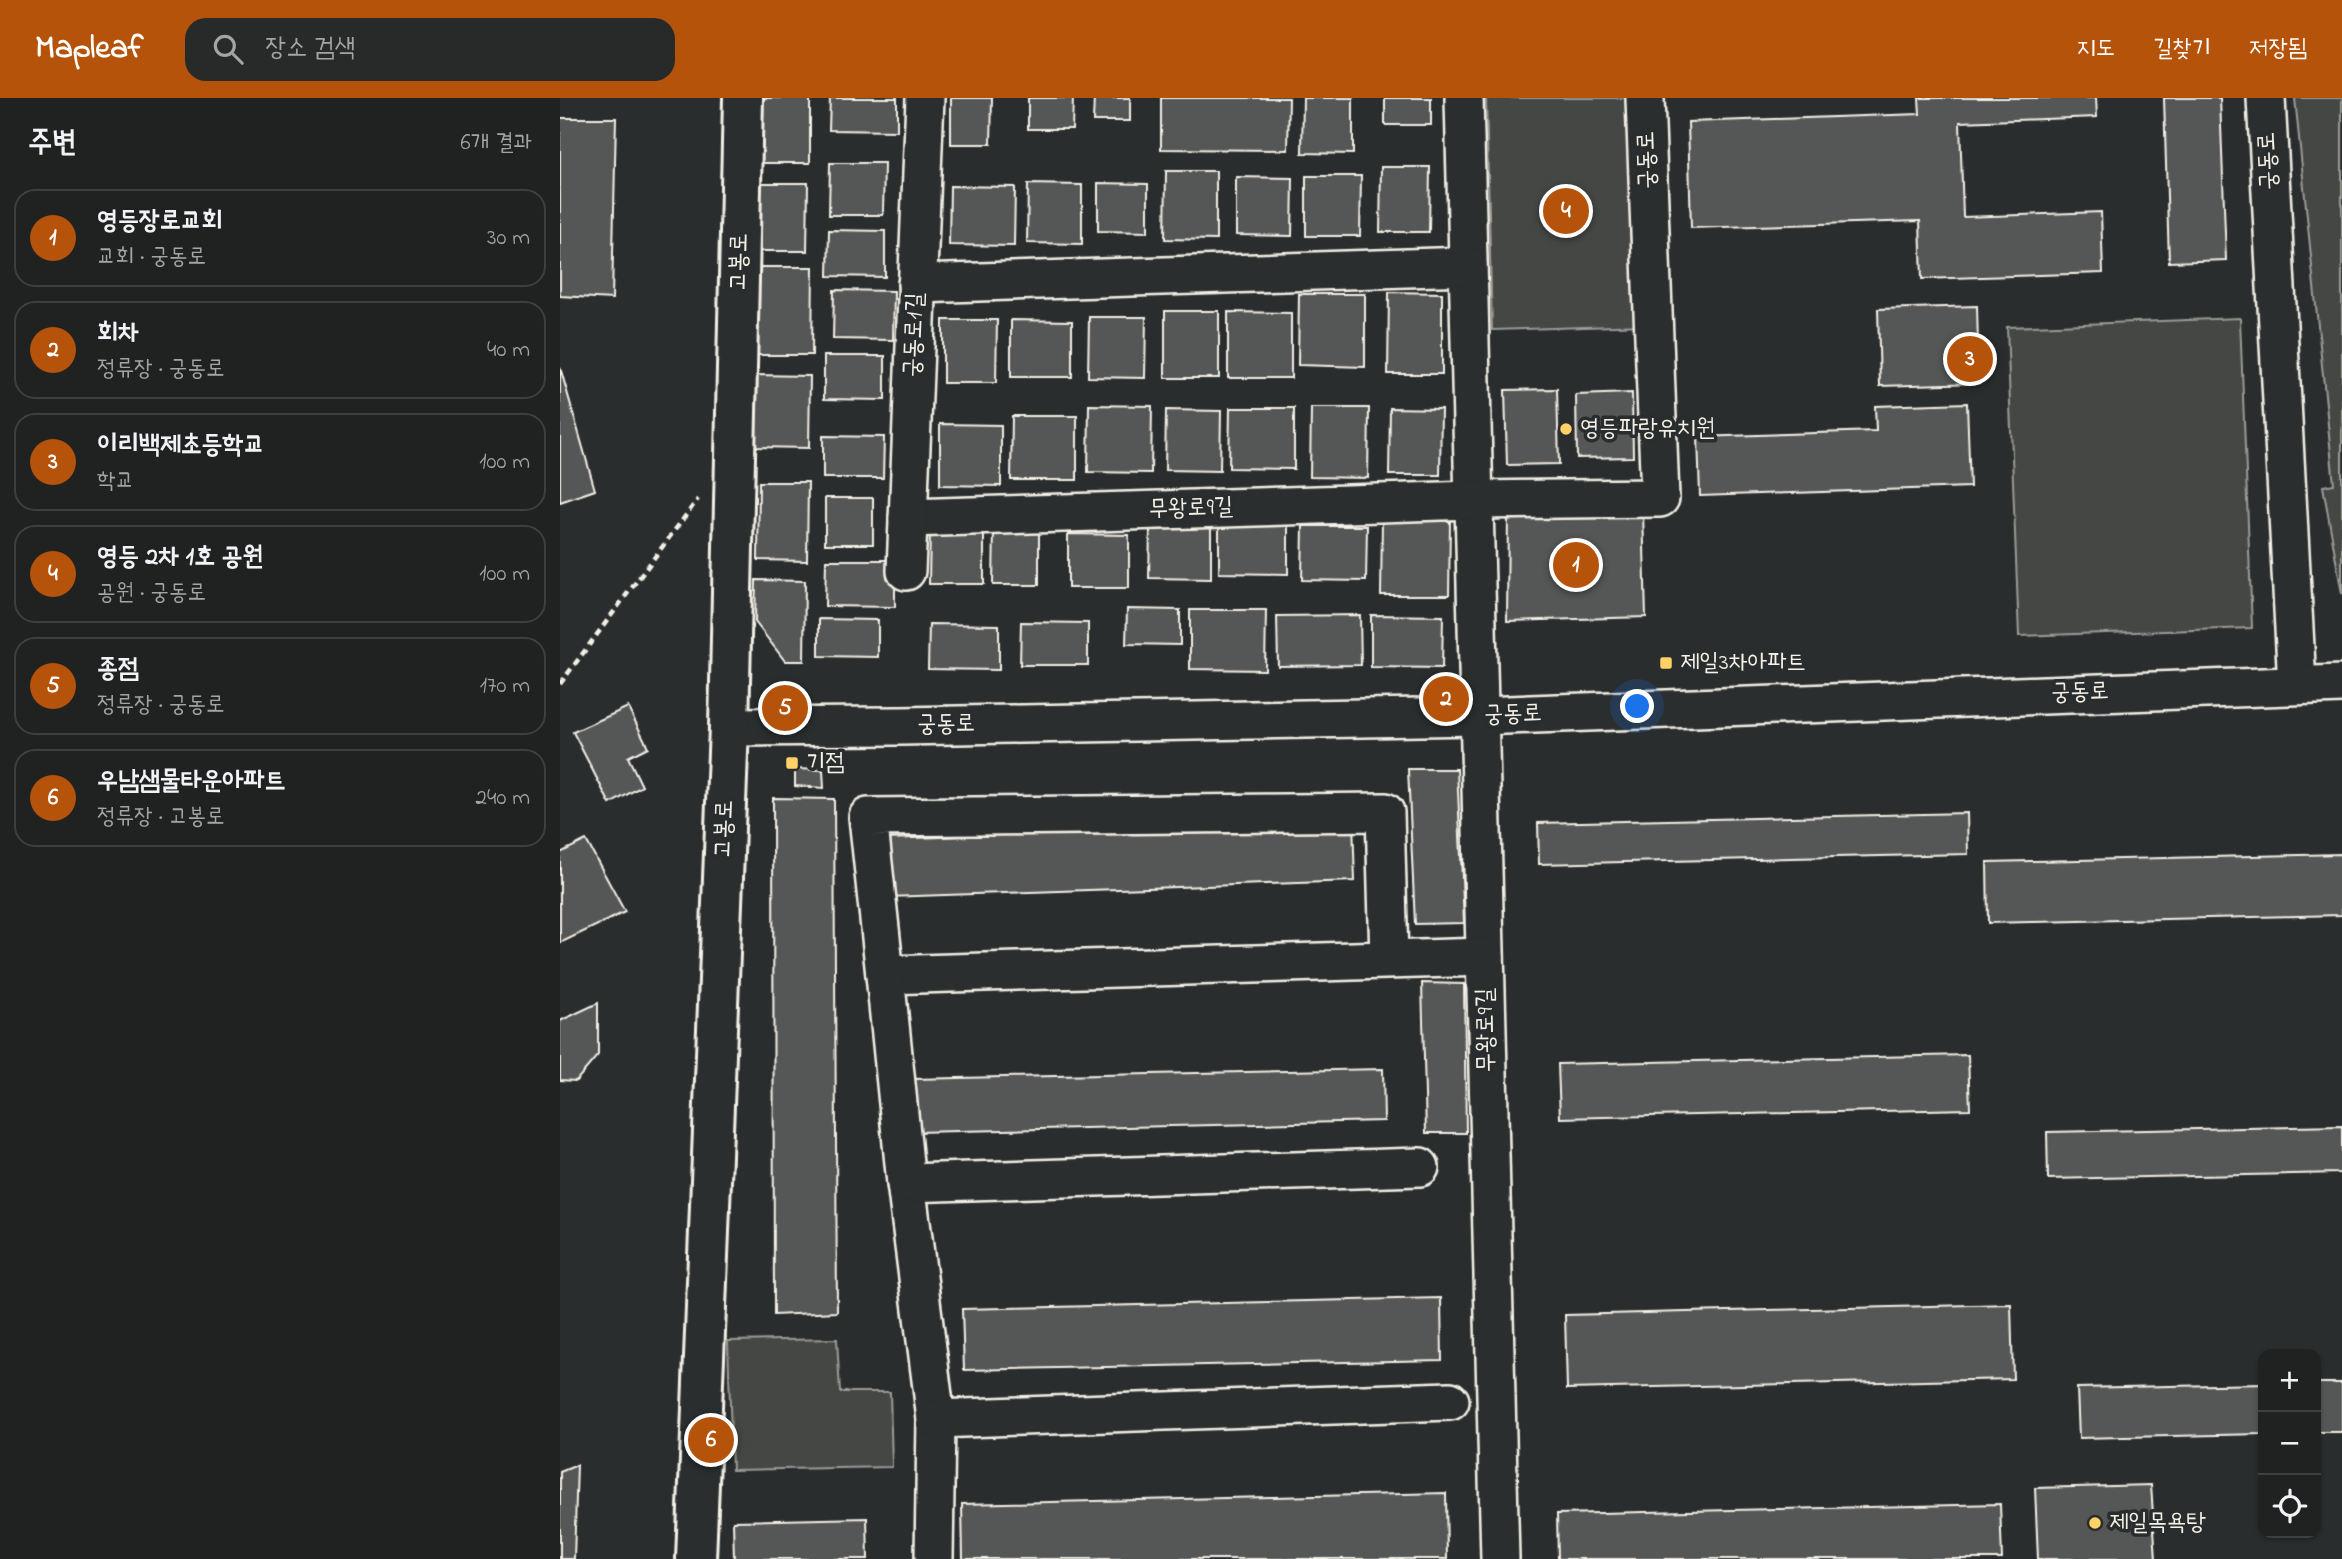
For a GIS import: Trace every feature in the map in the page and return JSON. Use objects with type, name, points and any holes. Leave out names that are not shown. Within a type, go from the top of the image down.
[{"type":"street","name":"고봉로","points":[[696,1559],[729,727],[743,98]]},
{"type":"street","name":"궁동로1길","points":[[906,571],[925,98]]},
{"type":"street","name":"무왕로9길","points":[[1464,98],[1500,1559]]},
{"type":"street","name":"궁동로","points":[[1473,500],[1660,498],[1646,98]]},
{"type":"street","name":"궁동로","points":[[2266,98],[2297,685]]},
{"type":"street","points":[[917,284],[1468,266]]},
{"type":"street","name":"무왕로9길","points":[[908,518],[1473,500]]},
{"type":"street","name":"궁동로","points":[[729,727],[1479,716],[2342,684]]},
{"type":"street","points":[[934,1559],[936,1419],[906,1183],[868,817],[1385,812],[1389,960]]},
{"type":"street","points":[[885,975],[1485,957]]},
{"type":"street","points":[[906,1183],[1420,1167]]},
{"type":"street","points":[[936,1419],[1450,1401]]},
{"type":"path","points":[[560,684],[704,491]]},
{"type":"shaded area","points":[[1486,98],[1641,98],[1645,325],[1492,330]]},
{"type":"shaded area","points":[[2295,98],[2342,98],[2342,594],[2323,486],[2334,484]]},
{"type":"shaded area","points":[[2240,318],[2252,628],[2019,636],[2007,327]]},
{"type":"shaded area","points":[[837,1339],[840,1392],[890,1392],[892,1467],[732,1470],[728,1341]]},
{"type":"building","points":[[753,98],[810,98],[810,163],[753,163]]},
{"type":"building","points":[[830,98],[897,98],[897,131],[829,130]]},
{"type":"building","points":[[951,98],[992,98],[991,144],[951,144]]},
{"type":"building","points":[[1028,98],[1073,98],[1072,129],[1028,129]]},
{"type":"building","points":[[1094,98],[1130,98],[1130,121],[1093,121]]},
{"type":"building","points":[[1161,98],[1289,98],[1288,150],[1161,149]]},
{"type":"building","points":[[1303,98],[1353,98],[1353,154],[1302,153]]},
{"type":"building","points":[[1385,98],[1431,98],[1431,125],[1385,125]]},
{"type":"building","points":[[1919,98],[2096,98],[2097,117],[1960,122],[1963,217],[2101,212],[2103,273],[1922,279],[1920,221],[1691,228],[1688,122],[1920,114]]},
{"type":"building","points":[[2164,98],[2220,98],[2226,260],[2169,262]]},
{"type":"building","points":[[560,118],[616,118],[612,299],[560,296]]},
{"type":"building","points":[[830,163],[884,163],[883,215],[829,215]]},
{"type":"building","points":[[1381,167],[1430,167],[1429,232],[1380,232]]},
{"type":"building","points":[[1166,171],[1216,171],[1216,240],[1165,239]]},
{"type":"building","points":[[1306,176],[1361,176],[1360,236],[1306,236]]},
{"type":"building","points":[[1236,177],[1293,178],[1292,236],[1236,235]]},
{"type":"building","points":[[758,183],[808,183],[807,251],[758,251]]},
{"type":"building","points":[[1098,183],[1148,184],[1148,232],[1098,231]]},
{"type":"building","points":[[1028,184],[1082,185],[1082,244],[1027,243]]},
{"type":"building","points":[[950,186],[1015,187],[1014,246],[949,245]]},
{"type":"building","points":[[829,230],[885,231],[885,277],[828,276]]},
{"type":"building","points":[[750,267],[813,267],[812,355],[749,355]]},
{"type":"building","points":[[834,290],[894,291],[893,340],[833,339]]},
{"type":"building","points":[[1389,292],[1442,293],[1442,374],[1388,374]]},
{"type":"building","points":[[1299,294],[1365,294],[1365,367],[1298,365]]},
{"type":"building","points":[[1977,306],[1979,383],[1880,386],[1878,309]]},
{"type":"building","points":[[1165,311],[1219,311],[1219,378],[1165,378]]},
{"type":"building","points":[[1228,312],[1291,313],[1291,378],[1228,378]]},
{"type":"building","points":[[1089,317],[1146,317],[1145,378],[1088,377]]},
{"type":"building","points":[[943,320],[997,320],[996,383],[943,383]]},
{"type":"building","points":[[1011,320],[1072,321],[1072,377],[1011,377]]},
{"type":"building","points":[[824,356],[885,356],[885,400],[824,399]]},
{"type":"building","points":[[560,367],[595,490],[560,502]]},
{"type":"building","points":[[751,375],[810,376],[809,448],[751,447]]},
{"type":"building","points":[[1557,389],[1559,464],[1507,465],[1505,390]]},
{"type":"building","points":[[1632,393],[1633,457],[1577,458],[1576,395]]},
{"type":"building","points":[[1967,403],[1970,487],[1700,496],[1698,437],[1876,431],[1875,406]]},
{"type":"building","points":[[1089,405],[1152,406],[1151,473],[1088,472]]},
{"type":"building","points":[[1230,408],[1294,408],[1294,469],[1229,468]]},
{"type":"building","points":[[1311,408],[1369,408],[1368,478],[1310,477]]},
{"type":"building","points":[[1390,408],[1441,409],[1440,475],[1389,475]]},
{"type":"building","points":[[1166,410],[1221,411],[1220,471],[1165,470]]},
{"type":"building","points":[[1012,416],[1077,416],[1077,480],[1011,480]]},
{"type":"building","points":[[940,424],[1001,425],[1001,486],[940,485]]},
{"type":"building","points":[[823,436],[884,437],[883,478],[823,478]]},
{"type":"building","points":[[759,482],[808,482],[807,561],[758,560]]},
{"type":"building","points":[[825,498],[873,498],[873,544],[825,544]]},
{"type":"building","points":[[1643,511],[1646,617],[1507,621],[1508,512]]},
{"type":"building","points":[[1382,520],[1450,521],[1449,595],[1381,595]]},
{"type":"building","points":[[1219,524],[1288,525],[1288,574],[1219,573]]},
{"type":"building","points":[[1303,526],[1367,526],[1366,581],[1302,580]]},
{"type":"building","points":[[994,527],[1039,527],[1039,585],[993,585]]},
{"type":"building","points":[[1150,527],[1211,527],[1211,579],[1149,578]]},
{"type":"building","points":[[930,528],[984,529],[984,584],[929,584]]},
{"type":"building","points":[[1068,534],[1129,535],[1129,588],[1068,588]]},
{"type":"building","points":[[826,560],[895,560],[895,607],[825,606]]},
{"type":"building","points":[[756,580],[805,581],[804,661],[785,661],[755,622]]},
{"type":"building","points":[[1127,609],[1180,610],[1180,645],[1126,644]]},
{"type":"building","points":[[1190,610],[1266,610],[1265,670],[1190,669]]},
{"type":"building","points":[[1360,615],[1361,665],[1278,666],[1277,616]]},
{"type":"building","points":[[1371,615],[1443,616],[1442,668],[1371,667]]},
{"type":"building","points":[[819,619],[878,620],[878,657],[819,656]]},
{"type":"building","points":[[1021,622],[1088,623],[1088,665],[1020,665]]},
{"type":"building","points":[[929,624],[999,625],[999,670],[928,669]]},
{"type":"building","points":[[628,707],[648,747],[628,757],[642,786],[610,804],[573,732]]},
{"type":"building","points":[[795,769],[823,770],[824,788],[795,786]]},
{"type":"building","points":[[1408,769],[1457,769],[1464,923],[1415,924]]},
{"type":"building","points":[[773,798],[834,799],[837,1312],[774,1315]]},
{"type":"building","points":[[1967,813],[1968,854],[1539,864],[1538,823]]},
{"type":"building","points":[[1353,822],[1355,881],[887,897],[885,839]]},
{"type":"building","points":[[586,840],[625,912],[560,943],[560,853]]},
{"type":"building","points":[[2342,854],[2342,915],[1988,923],[1987,862]]},
{"type":"building","points":[[1422,983],[1464,984],[1466,1133],[1426,1133]]},
{"type":"building","points":[[598,1003],[598,1055],[576,1081],[560,1080],[560,1021]]},
{"type":"building","points":[[1968,1055],[1970,1109],[1560,1118],[1558,1064]]},
{"type":"building","points":[[1383,1069],[1384,1121],[915,1132],[913,1079]]},
{"type":"building","points":[[2342,1126],[2342,1173],[2048,1179],[2047,1132]]},
{"type":"building","points":[[1441,1298],[1442,1360],[964,1370],[962,1309]]},
{"type":"building","points":[[2011,1304],[2013,1379],[1567,1389],[1565,1315]]},
{"type":"building","points":[[2321,1383],[2342,1383],[2342,1432],[2321,1432]]},
{"type":"building","points":[[2258,1384],[2258,1434],[2079,1438],[2077,1388]]},
{"type":"building","points":[[577,1465],[574,1559],[560,1559],[560,1472]]},
{"type":"building","name":"제일목욕탕","points":[[2151,1485],[2156,1559],[2038,1559],[2035,1488]]},
{"type":"building","points":[[1446,1493],[1447,1559],[963,1559],[962,1504]]},
{"type":"building","points":[[2000,1504],[2002,1559],[1558,1559],[1557,1514]]},
{"type":"building","points":[[867,1518],[868,1559],[734,1559],[733,1521]]},
{"type":"place","name":"영등 2차 1호 공원","points":[[1566,211]]},
{"type":"place","name":"이리백제초등학교","points":[[1970,359]]},
{"type":"place","name":"영등파랑유치원","points":[[1566,429]]},
{"type":"place","name":"영등장로교회","points":[[1576,565]]},
{"type":"place","name":"제일3차아파트","points":[[1666,663]]},
{"type":"place","name":"회차","points":[[1446,699]]},
{"type":"place","name":"종점","points":[[785,708]]},
{"type":"place","name":"기점","points":[[792,763]]},
{"type":"place","name":"우남샘물타운아파트","points":[[711,1440]]},
{"type":"place","name":"제일목욕탕","points":[[2095,1523]]}]
